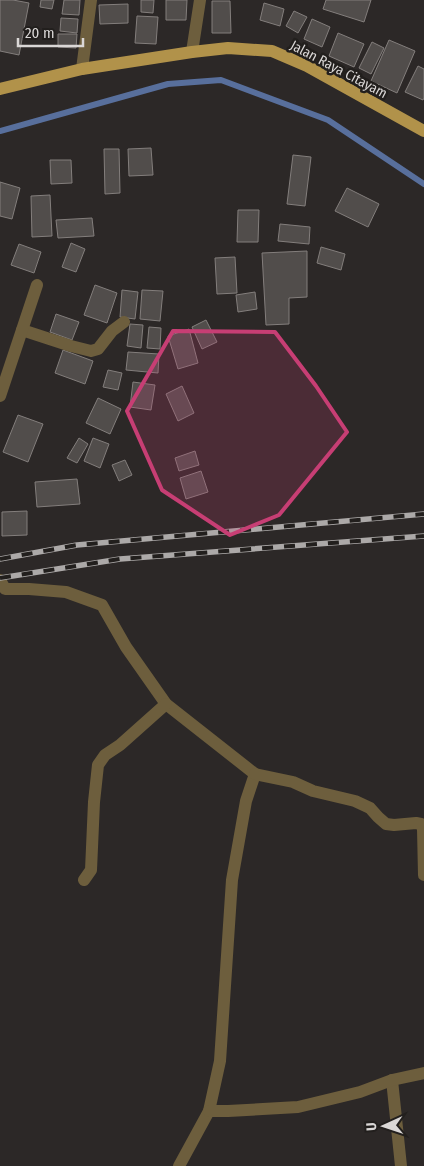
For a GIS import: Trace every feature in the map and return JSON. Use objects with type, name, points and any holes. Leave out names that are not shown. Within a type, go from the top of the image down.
[{"type":"main road","name":"Jalan Raya Citayam","points":[[0,89],[82,69],[192,52],[228,48],[272,51],[307,66],[424,131]]},
{"type":"street","points":[[82,69],[91,0]]},
{"type":"street","points":[[192,52],[200,0]]},
{"type":"street","points":[[0,396],[37,285]]},
{"type":"street","points":[[22,330],[90,351],[98,349],[112,331],[124,322]]},
{"type":"street","points":[[2,586],[66,592],[102,605],[126,646],[166,704],[255,774],[293,782],[313,791],[355,801],[370,808],[386,824],[422,824],[424,875]]},
{"type":"street","points":[[84,880],[91,870],[94,802],[98,766],[105,755],[120,745],[166,704]]},
{"type":"street","points":[[179,1166],[209,1111],[220,1061],[232,880],[246,801],[255,774]]},
{"type":"street","points":[[209,1111],[228,1112],[298,1108],[360,1092],[392,1080],[424,1073]]},
{"type":"street","points":[[392,1080],[401,1166]]},
{"type":"highlighted area","points":[[173,331],[275,332],[316,386],[347,432],[279,515],[230,535],[162,490],[127,411]]},
{"type":"building","points":[[0,0],[29,3],[19,55],[0,51]]},
{"type":"building","points":[[41,0],[54,0],[52,9],[40,7]]},
{"type":"building","points":[[64,0],[80,0],[79,15],[62,14]]},
{"type":"building","points":[[141,0],[154,0],[153,13],[141,12]]},
{"type":"building","points":[[166,0],[187,0],[186,20],[166,20]]},
{"type":"building","points":[[326,0],[371,0],[364,22],[323,9]]},
{"type":"building","points":[[212,1],[230,1],[231,33],[212,33]]},
{"type":"building","points":[[264,3],[284,9],[280,26],[260,20]]},
{"type":"building","points":[[128,4],[128,23],[100,24],[99,5]]},
{"type":"building","points":[[294,11],[307,17],[298,33],[286,26]]},
{"type":"building","points":[[137,16],[158,17],[156,44],[135,43]]},
{"type":"building","points":[[61,18],[78,19],[77,33],[60,31]]},
{"type":"building","points":[[312,19],[330,27],[322,47],[304,39]]},
{"type":"building","points":[[338,33],[364,44],[354,67],[329,56]]},
{"type":"building","points":[[58,34],[77,34],[76,48],[58,47]]},
{"type":"building","points":[[389,40],[415,51],[397,93],[371,81]]},
{"type":"building","points":[[372,42],[384,48],[371,74],[359,68]]},
{"type":"building","points":[[418,66],[424,69],[423,100],[405,92]]},
{"type":"building","points":[[151,148],[153,175],[129,176],[128,149]]},
{"type":"building","points":[[104,149],[119,149],[120,193],[105,194]]},
{"type":"building","points":[[293,155],[311,157],[305,206],[287,204]]},
{"type":"building","points":[[50,160],[71,160],[72,183],[51,184]]},
{"type":"building","points":[[0,182],[20,188],[12,219],[0,216]]},
{"type":"building","points":[[347,188],[379,204],[368,227],[335,211]]},
{"type":"building","points":[[50,195],[52,236],[32,237],[31,196]]},
{"type":"building","points":[[238,210],[259,210],[258,242],[237,242]]},
{"type":"building","points":[[92,218],[94,236],[58,238],[56,220]]},
{"type":"building","points":[[280,224],[310,227],[309,244],[278,241]]},
{"type":"building","points":[[71,243],[85,249],[76,272],[62,267]]},
{"type":"building","points":[[19,244],[41,252],[34,273],[11,265]]},
{"type":"building","points":[[321,247],[345,254],[341,270],[317,263]]},
{"type":"building","points":[[307,251],[307,297],[289,298],[289,324],[266,325],[262,253]]},
{"type":"building","points":[[235,257],[237,293],[217,294],[215,258]]},
{"type":"building","points":[[95,285],[117,293],[107,323],[84,315]]},
{"type":"building","points":[[122,290],[138,292],[135,319],[120,317]]},
{"type":"building","points":[[142,290],[163,291],[160,321],[140,319]]},
{"type":"building","points":[[255,292],[257,309],[238,312],[236,295]]},
{"type":"building","points":[[56,314],[79,322],[72,340],[50,332]]},
{"type":"building","points":[[206,320],[217,342],[202,349],[192,327]]},
{"type":"building","points":[[130,324],[143,325],[141,348],[127,346]]},
{"type":"building","points":[[149,327],[161,328],[160,349],[147,348]]},
{"type":"building","points":[[189,329],[198,363],[178,369],[168,336]]},
{"type":"building","points":[[63,350],[93,361],[85,384],[55,373]]},
{"type":"building","points":[[128,352],[159,354],[158,373],[126,370]]},
{"type":"building","points":[[108,370],[122,373],[118,390],[103,387]]},
{"type":"building","points":[[133,382],[155,385],[151,410],[130,407]]},
{"type":"building","points":[[182,386],[194,413],[178,421],[166,394]]},
{"type":"building","points":[[98,398],[121,409],[110,434],[86,423]]},
{"type":"building","points":[[18,415],[43,424],[28,462],[3,452]]},
{"type":"building","points":[[79,438],[88,444],[77,463],[67,458]]},
{"type":"building","points":[[93,438],[109,444],[100,468],[84,461]]},
{"type":"building","points":[[195,451],[199,465],[179,471],[175,458]]},
{"type":"building","points":[[125,460],[132,475],[119,481],[112,465]]},
{"type":"building","points":[[201,471],[208,492],[186,499],[180,478]]},
{"type":"building","points":[[77,479],[80,504],[37,507],[35,482]]},
{"type":"building","points":[[27,511],[27,535],[2,536],[2,512]]},
{"type":"waterway","points":[[0,131],[168,84],[221,80],[328,120],[424,184]]},
{"type":"railway","points":[[0,559],[77,545],[424,514]]},
{"type":"railway","points":[[0,578],[120,559],[424,536]]}]
